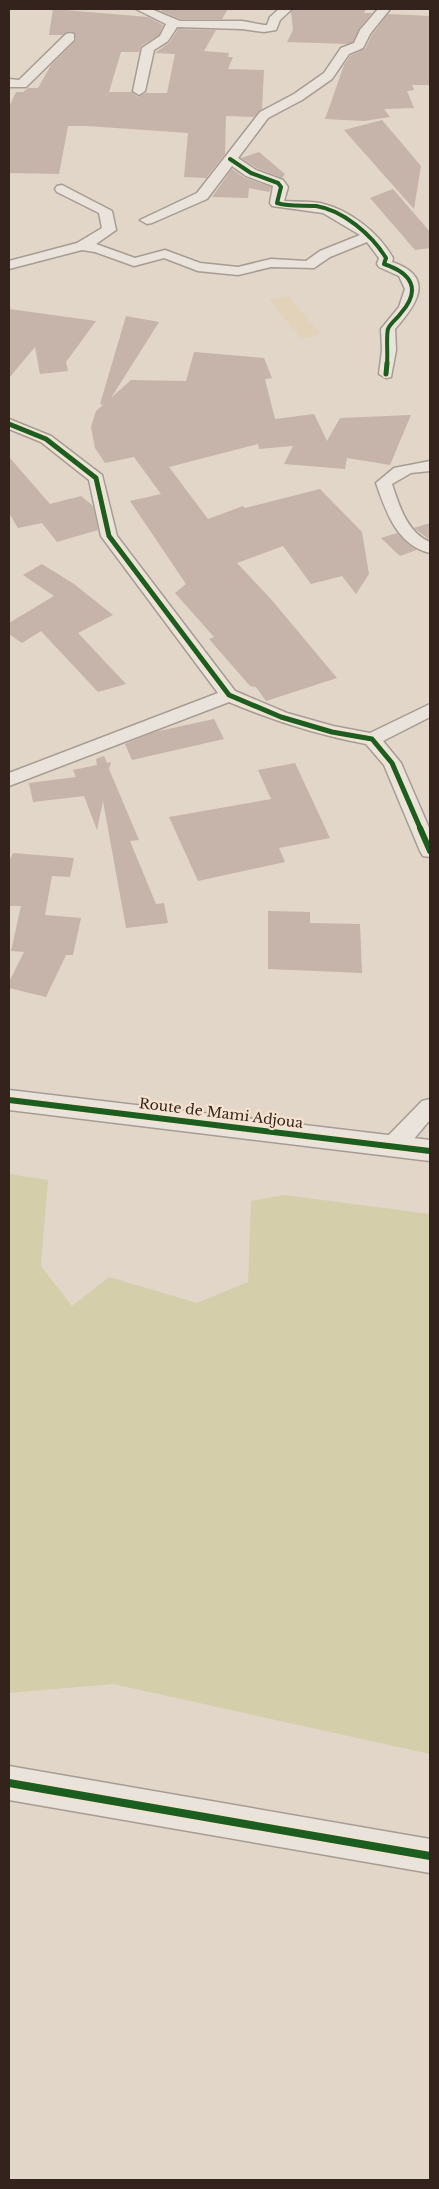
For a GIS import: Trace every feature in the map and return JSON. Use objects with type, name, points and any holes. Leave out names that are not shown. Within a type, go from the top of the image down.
[{"type":"street","points":[[142,9],[172,23],[181,25],[245,25],[265,30],[272,28],[274,19],[286,9]]},
{"type":"street","points":[[147,220],[202,196],[264,115],[298,97],[328,76],[345,51],[359,45],[364,33],[384,9]]},
{"type":"street","points":[[139,91],[139,80],[148,48],[164,39],[170,31],[172,23]]},
{"type":"street","points":[[9,83],[22,84],[70,38]]},
{"type":"street","points":[[230,159],[250,173],[278,183],[281,187],[277,203],[319,207],[338,215],[370,236],[382,248],[386,258],[384,264],[404,271],[411,283],[408,305],[388,329],[386,374]]},
{"type":"street","points":[[9,265],[82,246],[109,230],[105,211],[62,189]]},
{"type":"street","points":[[82,246],[98,248],[134,262],[165,254],[198,267],[238,270],[271,263],[309,265],[325,254],[370,236]]},
{"type":"street","points":[[9,424],[46,439],[96,478],[109,536],[230,695],[281,717],[332,732],[372,739],[430,710]]},
{"type":"street","points":[[430,466],[413,467],[393,474],[384,483],[395,515],[420,546],[430,548]]},
{"type":"street","points":[[9,780],[230,695]]},
{"type":"street","points":[[372,739],[392,763],[430,850]]},
{"type":"street","name":"Route de Mami Adjoua","points":[[9,1100],[430,1151]]},
{"type":"street","points":[[392,1146],[430,1107]]},
{"type":"street","points":[[9,1783],[430,1856]]},
{"type":"shaded area","points":[[288,296],[321,334],[302,339],[269,300]]},
{"type":"shaded area","points":[[9,1174],[48,1180],[41,1266],[72,1306],[109,1277],[197,1303],[248,1282],[251,1201],[284,1195],[430,1214],[430,1754],[113,1684],[9,1693]]},
{"type":"building","points":[[53,9],[148,17],[163,25],[159,35],[141,46],[139,52],[121,52],[109,92],[132,92],[138,97],[146,93],[167,93],[175,54],[155,53],[170,42],[178,29],[216,30],[204,51],[229,53],[228,57],[233,57],[228,69],[264,70],[262,109],[254,117],[226,116],[225,154],[206,178],[184,177],[188,133],[87,126],[68,126],[59,174],[9,173],[9,107],[16,92],[23,92],[28,88],[38,88],[51,65],[76,40],[75,33],[70,31],[63,35],[49,35]]},
{"type":"building","points":[[162,9],[228,9],[222,19],[180,19],[161,11]]},
{"type":"building","points":[[294,9],[366,9],[364,13],[372,13],[359,29],[353,42],[347,44],[287,42],[293,30],[291,12]]},
{"type":"building","points":[[388,14],[430,16],[430,85],[412,85],[414,90],[407,91],[414,108],[384,109],[390,117],[364,121],[325,119],[344,65],[350,56],[365,49],[372,35]]},
{"type":"building","points":[[382,120],[421,166],[414,209],[344,130]]},
{"type":"building","points":[[259,152],[285,174],[282,178],[257,168],[241,158]]},
{"type":"building","points":[[232,169],[245,178],[271,187],[270,191],[249,188],[248,198],[212,197]]},
{"type":"building","points":[[393,189],[430,232],[430,248],[415,250],[370,198]]},
{"type":"building","points":[[9,309],[96,321],[66,362],[68,371],[40,374],[35,347],[9,378]]},
{"type":"building","points":[[126,316],[159,322],[111,398],[131,380],[186,381],[194,352],[264,358],[272,378],[265,379],[275,419],[314,414],[327,441],[340,418],[411,415],[390,465],[347,458],[345,469],[284,464],[293,446],[259,449],[258,444],[169,467],[208,519],[243,506],[245,508],[320,489],[362,532],[369,574],[356,594],[342,576],[311,584],[283,546],[237,563],[270,598],[337,678],[266,701],[256,687],[250,686],[209,639],[214,637],[175,593],[186,584],[130,501],[161,494],[134,457],[105,463],[95,448],[91,427],[96,411],[103,405],[100,404]]},
{"type":"building","points":[[9,457],[50,504],[81,496],[93,506],[98,530],[57,542],[42,523],[18,528],[9,513]]},
{"type":"building","points":[[430,523],[430,540],[414,528]]},
{"type":"building","points":[[397,533],[417,550],[400,556],[381,538]]},
{"type":"building","points":[[42,564],[74,584],[113,615],[78,633],[126,684],[98,692],[41,631],[22,643],[9,634],[9,623],[54,596],[23,575]]},
{"type":"building","points":[[214,719],[224,739],[132,760],[125,744],[154,732]]},
{"type":"building","points":[[104,756],[107,763],[111,762],[109,769],[139,840],[130,841],[156,904],[164,903],[168,923],[126,928],[103,801],[97,830],[84,796],[33,802],[29,783],[76,777],[73,770],[97,765],[96,759]]},
{"type":"building","points":[[295,763],[330,838],[279,848],[285,862],[198,881],[169,817],[271,799],[258,770]]},
{"type":"building","points":[[13,853],[74,858],[70,877],[52,876],[45,915],[81,918],[73,955],[66,955],[46,997],[9,988],[9,982],[24,952],[11,951],[21,906],[9,906],[9,861]]},
{"type":"building","points":[[268,911],[310,912],[310,923],[360,924],[362,973],[268,969]]},
{"type":"cycle path","points":[[230,159],[251,173],[278,183],[281,187],[277,203],[319,207],[347,220],[375,242],[386,258],[384,264],[404,273],[408,278],[411,283],[411,296],[406,307],[388,329],[389,350],[386,374]]},
{"type":"cycle path","points":[[9,424],[46,439],[96,478],[109,536],[229,695],[281,717],[332,732],[372,739],[392,763],[430,851]]},
{"type":"cycle path","points":[[9,1100],[430,1151]]},
{"type":"cycle path","points":[[9,1783],[430,1856]]}]
